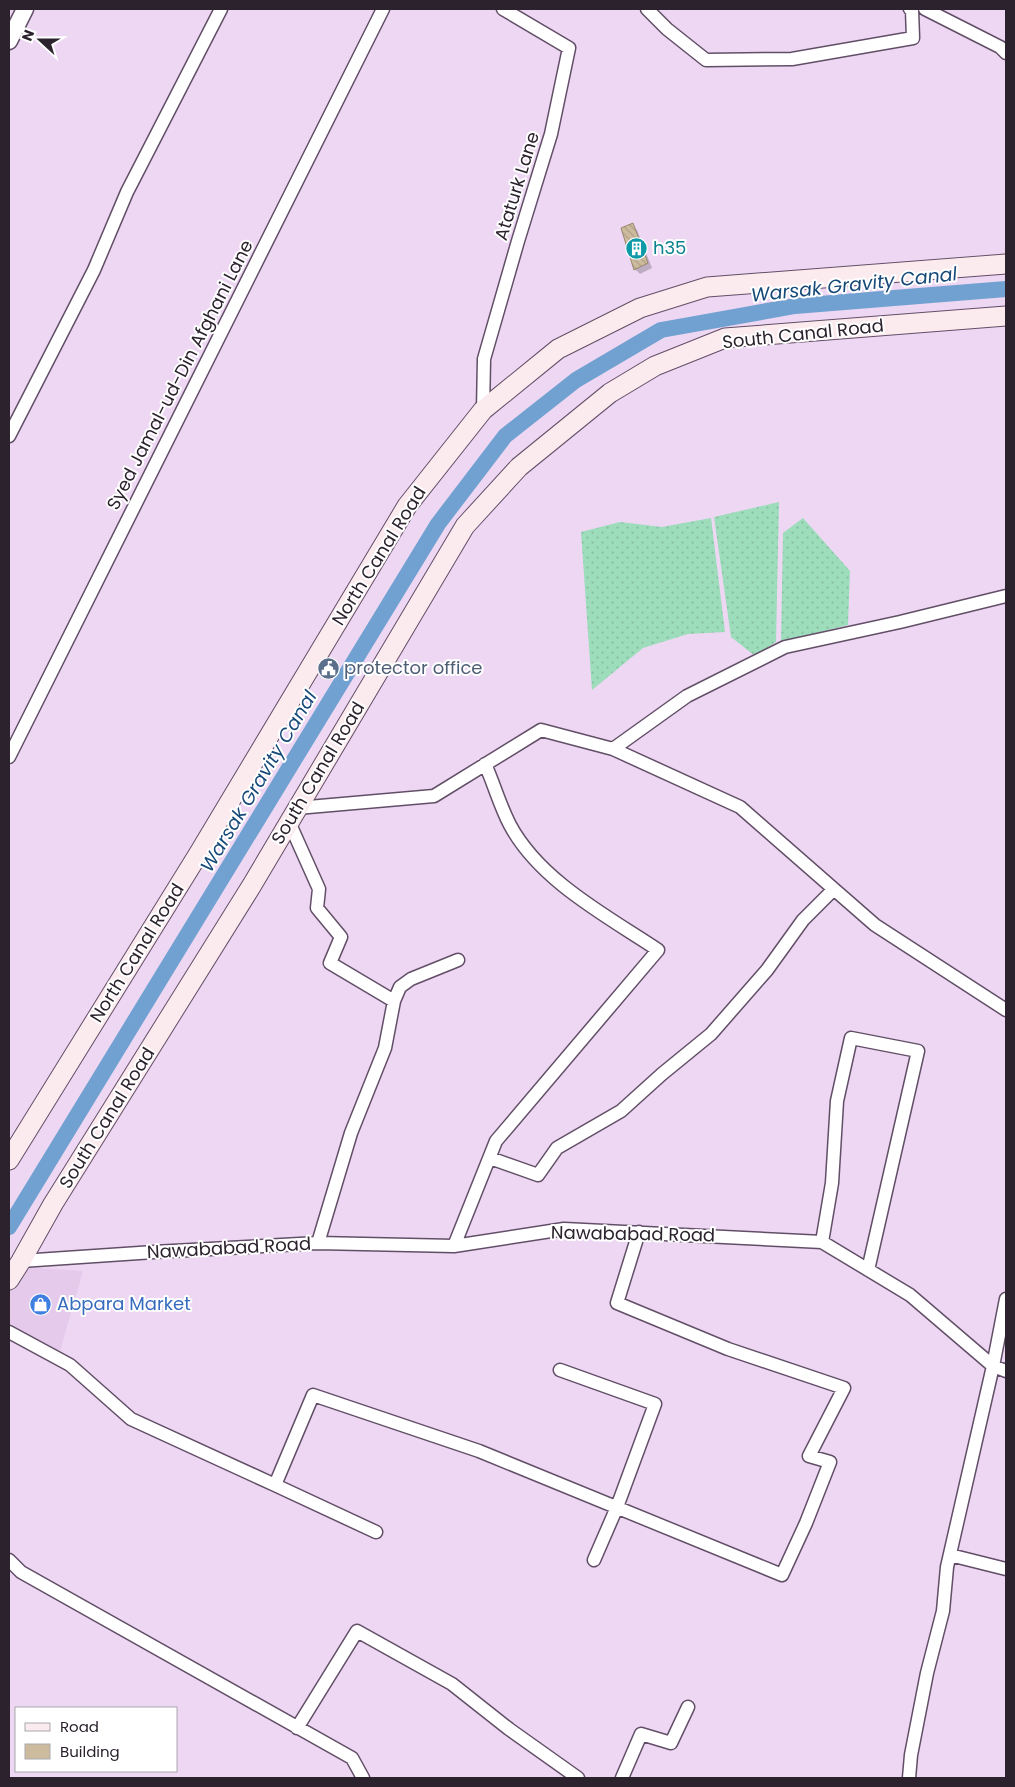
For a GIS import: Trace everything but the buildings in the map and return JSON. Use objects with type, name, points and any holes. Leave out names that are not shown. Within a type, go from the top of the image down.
[{"type":"main road","name":"North Canal Road","points":[[9,1160],[200,853],[407,506],[483,410],[558,349],[640,308],[707,287],[1006,264]]},
{"type":"main road","name":"South Canal Road","points":[[9,1280],[15,1261],[53,1204],[252,885],[465,526],[519,467],[610,392],[655,366],[726,338],[1006,316]]},
{"type":"street","points":[[9,41],[25,9]]},
{"type":"street","points":[[9,436],[94,270],[127,192],[221,9]]},
{"type":"street","name":"Syed Jamal-ud-Din Afghani Lane","points":[[9,757],[383,9]]},
{"type":"street","name":"Ataturk Lane","points":[[483,410],[484,359],[551,134],[570,48],[503,9]]},
{"type":"street","points":[[646,9],[667,29],[706,60],[792,59],[913,38],[912,10],[910,9]]},
{"type":"street","points":[[926,9],[1000,47],[1006,53]]},
{"type":"street","points":[[612,749],[687,696],[785,647],[1006,596]]},
{"type":"street","points":[[394,1001],[330,964],[341,937],[317,908],[319,889],[293,815],[434,796],[541,730],[612,749],[740,807],[875,925],[1006,1010]]},
{"type":"street","points":[[454,1246],[496,1141],[658,950],[572,893],[534,859],[510,826],[486,764]]},
{"type":"street","points":[[490,1158],[538,1175],[557,1148],[621,1111],[711,1034],[767,970],[803,920],[834,889]]},
{"type":"street","points":[[318,1243],[351,1133],[385,1048],[394,1001],[400,987],[411,979],[458,960]]},
{"type":"street","points":[[822,1242],[832,1183],[837,1101],[851,1038],[918,1051],[868,1270]]},
{"type":"street","name":"Nawababad Road","points":[[15,1261],[318,1243],[454,1246],[564,1229],[822,1242],[910,1295],[993,1366],[1006,1370]]},
{"type":"street","points":[[275,1485],[313,1395],[478,1451],[782,1575],[830,1462],[809,1456],[844,1388],[728,1349],[617,1303],[639,1232]]},
{"type":"street","points":[[909,1778],[911,1755],[926,1673],[943,1612],[950,1555],[993,1366],[1006,1299]]},
{"type":"street","points":[[9,1332],[70,1366],[131,1419],[376,1532]]},
{"type":"street","points":[[560,1370],[655,1404],[617,1508],[594,1560]]},
{"type":"street","points":[[950,1555],[1006,1569]]},
{"type":"street","points":[[9,1560],[21,1572],[352,1758],[363,1778]]},
{"type":"street","points":[[297,1728],[357,1631],[452,1684],[509,1729],[578,1778]]},
{"type":"street","points":[[622,1778],[641,1734],[670,1743],[688,1708]]},
{"type":"shaded area","name":"Abpara Market","points":[[22,1267],[83,1271],[60,1351],[9,1326],[9,1286]]},
{"type":"green space","points":[[779,502],[776,642],[755,656],[731,637],[714,517]]},
{"type":"green space","points":[[711,518],[725,632],[688,634],[643,648],[592,690],[581,532],[620,522],[662,527]]},
{"type":"green space","points":[[803,518],[850,571],[848,625],[781,642],[783,533]]},
{"type":"waterway","name":"Warsak Gravity Canal","points":[[9,1227],[438,524],[505,436],[576,380],[661,330],[795,306],[1006,289]]},
{"type":"place","name":"h35","points":[[637,248]]},
{"type":"place","name":"protector office","points":[[328,668]]},
{"type":"place","name":"Abpara Market","points":[[41,1304]]}]
